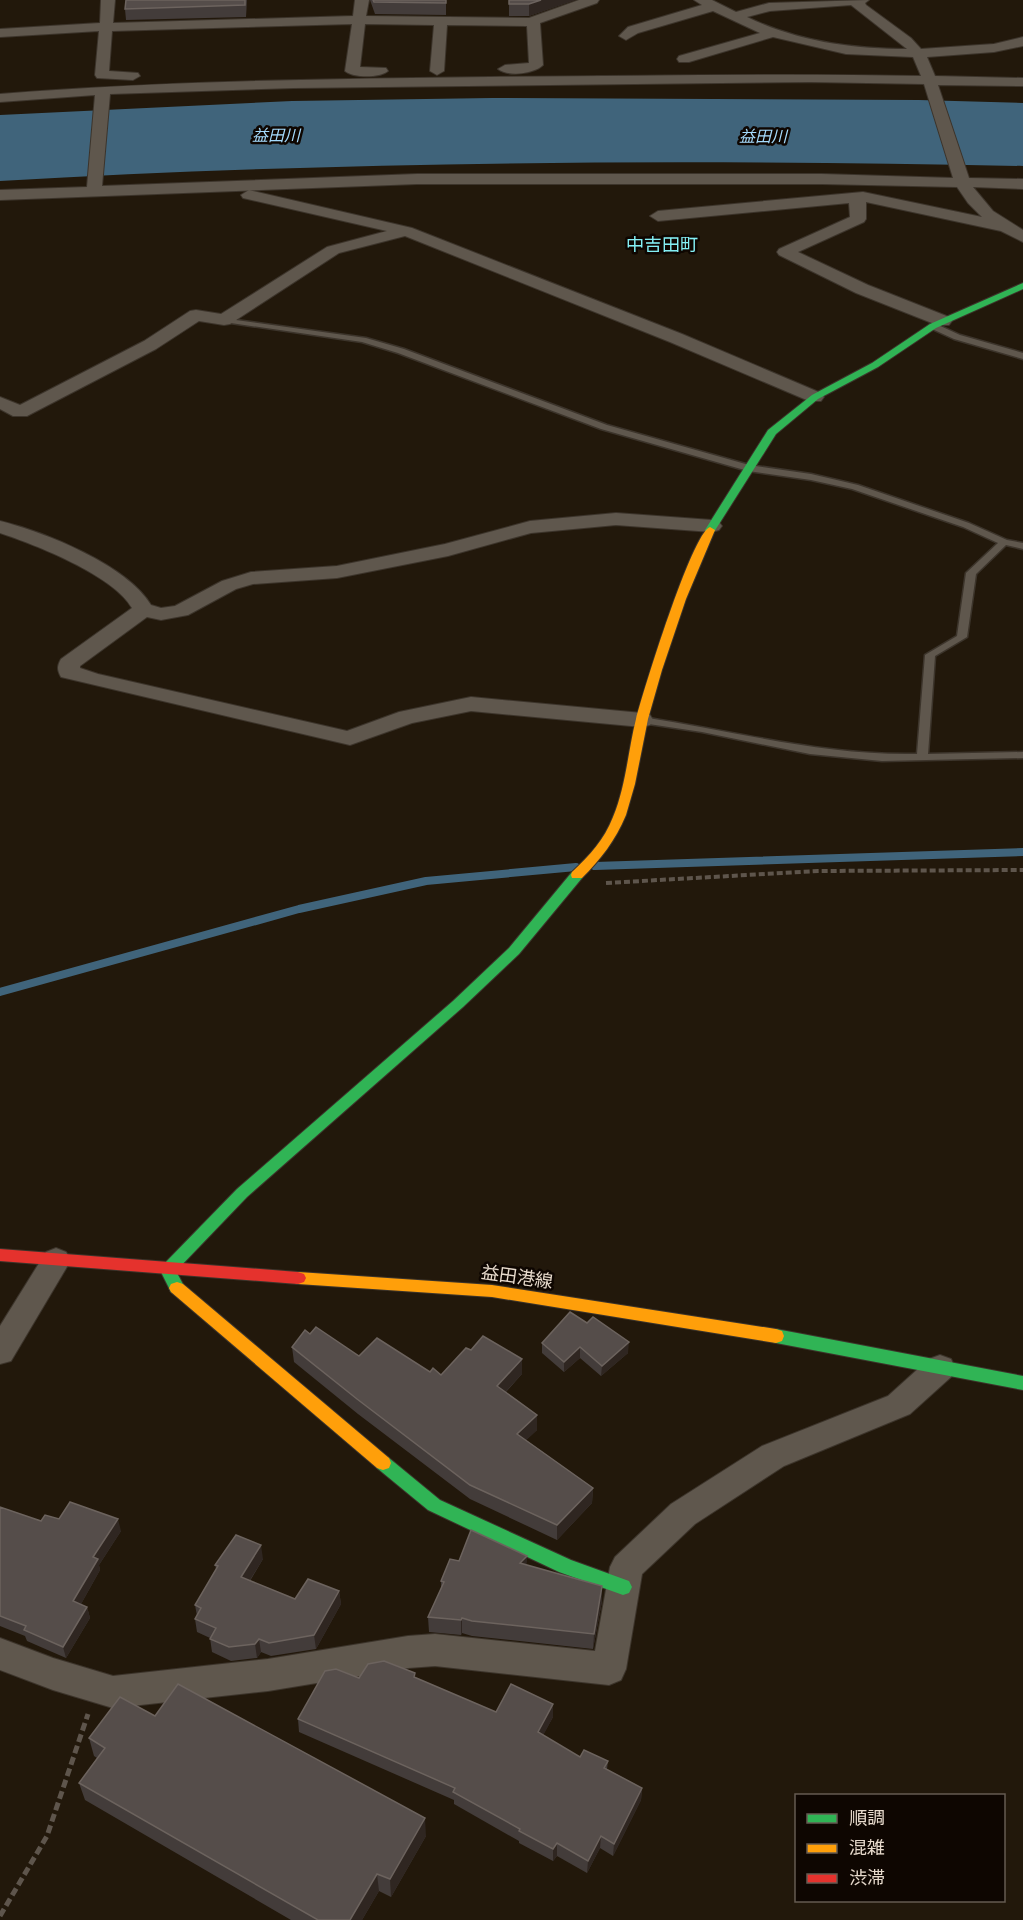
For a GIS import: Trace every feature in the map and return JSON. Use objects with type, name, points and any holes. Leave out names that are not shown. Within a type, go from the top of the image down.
[{"type":"street","points":[[108,0],[102,75],[531,68],[536,65],[534,24],[530,22]]},
{"type":"street","points":[[352,71],[362,0]]},
{"type":"street","points":[[0,33],[106,27],[359,20],[530,22],[591,0]]},
{"type":"street","points":[[737,16],[769,7],[862,0]]},
{"type":"street","points":[[855,1],[870,17],[914,48],[930,81],[961,179],[970,198],[1004,227],[1023,237]]},
{"type":"street","points":[[626,36],[633,30],[707,3],[774,33],[830,47],[917,53],[990,49],[1011,46],[1023,41]]},
{"type":"street","points":[[437,71],[441,20]]},
{"type":"street","points":[[684,59],[774,33]]},
{"type":"street","points":[[493,70],[503,73],[574,78],[589,82]]},
{"type":"street","points":[[174,75],[177,79],[266,80],[271,84]]},
{"type":"street","points":[[0,98],[271,84],[1023,82]]},
{"type":"street","points":[[94,190],[102,94]]},
{"type":"street","points":[[0,195],[417,179],[961,179],[1023,184]]},
{"type":"street","points":[[702,195],[794,179]]},
{"type":"street","points":[[138,190],[153,193],[234,193],[406,231],[676,338],[815,397]]},
{"type":"street","points":[[658,216],[863,197],[1004,227]]},
{"type":"street","points":[[863,197],[857,203],[858,219],[785,252],[938,324]]},
{"type":"street","points":[[0,402],[20,412],[150,345],[196,315],[224,320],[333,250],[406,231]]},
{"type":"street","points":[[623,1587],[565,1566],[434,1505],[178,1291],[168,1270],[242,1193],[458,1004],[514,951],[567,885],[604,847],[617,824],[630,788],[642,720],[685,584],[712,526],[772,432],[815,397],[875,364],[938,324],[1023,286]]},
{"type":"street","points":[[0,527],[45,541],[106,574],[135,596],[143,610],[161,614],[180,611],[229,585],[250,578],[337,572],[448,550],[530,527],[616,519],[712,526]]},
{"type":"street","points":[[143,610],[69,664],[69,672],[350,738],[364,731],[408,717],[471,704],[642,720]]},
{"type":"street","name":"益田港線","points":[[0,1255],[168,1270],[492,1291],[737,1329],[1023,1383]]},
{"type":"street","points":[[0,1352],[56,1260]]},
{"type":"street","points":[[0,1654],[113,1692],[268,1675],[408,1652],[435,1650],[609,1669],[627,1567],[683,1514],[773,1456],[899,1405],[940,1368]]},
{"type":"lane","points":[[224,320],[372,343],[401,351],[604,427],[748,468],[812,477],[855,487],[966,525],[1004,542],[1023,546]]},
{"type":"lane","points":[[938,324],[966,340],[1023,356]]},
{"type":"lane","points":[[922,757],[930,655],[962,637],[971,573],[1004,542]]},
{"type":"lane","points":[[642,720],[702,729],[810,751],[882,758],[1023,755]]},
{"type":"path","points":[[567,885],[818,871],[1023,870]]},
{"type":"path","points":[[0,1916],[47,1836],[96,1687]]},
{"type":"water","name":"益田川","points":[[492,98],[919,100],[1023,103],[1023,166],[512,163],[256,169],[0,181],[0,115],[292,101]]},
{"type":"building","points":[[126,0],[245,0],[245,5],[125,9]]},
{"type":"building","points":[[373,0],[446,0],[446,3],[374,2]]},
{"type":"building","points":[[509,0],[541,0],[529,4],[509,4]]},
{"type":"building","points":[[570,1312],[587,1323],[593,1317],[629,1342],[602,1366],[580,1347],[564,1362],[542,1343]]},
{"type":"building","points":[[316,1327],[359,1356],[377,1338],[430,1372],[433,1368],[441,1375],[466,1348],[471,1350],[483,1336],[522,1359],[497,1386],[537,1415],[517,1434],[593,1488],[557,1525],[470,1485],[292,1347],[305,1330],[310,1334]]},
{"type":"building","points":[[70,1502],[118,1519],[93,1557],[98,1559],[73,1601],[87,1607],[63,1647],[24,1630],[26,1626],[0,1616],[0,1507],[41,1521],[45,1515],[59,1519]]},
{"type":"building","points":[[471,1530],[527,1556],[520,1563],[602,1586],[594,1634],[462,1618],[461,1620],[428,1617],[444,1582],[441,1581],[450,1559],[459,1561]]},
{"type":"building","points":[[236,1535],[261,1545],[241,1577],[295,1599],[308,1579],[339,1591],[314,1635],[269,1643],[259,1639],[255,1644],[229,1647],[210,1639],[216,1628],[195,1619],[201,1608],[195,1605],[218,1566],[215,1565]]},
{"type":"building","points":[[384,1661],[415,1673],[414,1677],[496,1712],[511,1684],[553,1704],[538,1732],[580,1757],[584,1750],[608,1761],[604,1768],[642,1788],[614,1844],[601,1836],[588,1861],[557,1843],[553,1849],[453,1792],[455,1788],[298,1719],[325,1671],[336,1669],[359,1678],[368,1664]]},
{"type":"building","points":[[178,1684],[425,1818],[390,1879],[377,1874],[350,1920],[318,1920],[79,1783],[105,1748],[89,1738],[120,1697],[155,1716]]},
{"type":"waterway","points":[[595,866],[1023,852]]},
{"type":"waterway","points":[[0,992],[299,909],[426,881],[576,867]]},
{"type":"traffic: fast","points":[[710,530],[772,432],[815,397],[875,365],[933,326],[1023,286]]},
{"type":"traffic: fast","points":[[177,1288],[168,1270],[242,1193],[458,1004],[514,951],[577,875]]},
{"type":"traffic: fast","points":[[776,1336],[1023,1383]]},
{"type":"traffic: fast","points":[[383,1463],[434,1505],[565,1566],[623,1587]]},
{"type":"traffic: slow","points":[[577,875],[602,849],[620,815],[656,670],[681,599],[710,530]]},
{"type":"traffic: slow","points":[[298,1278],[492,1291],[776,1336]]},
{"type":"traffic: slow","points":[[177,1288],[383,1463]]},
{"type":"traffic: jam","points":[[0,1255],[298,1278]]},
{"type":"district","name":"中吉田町","points":[[662,245]]}]
